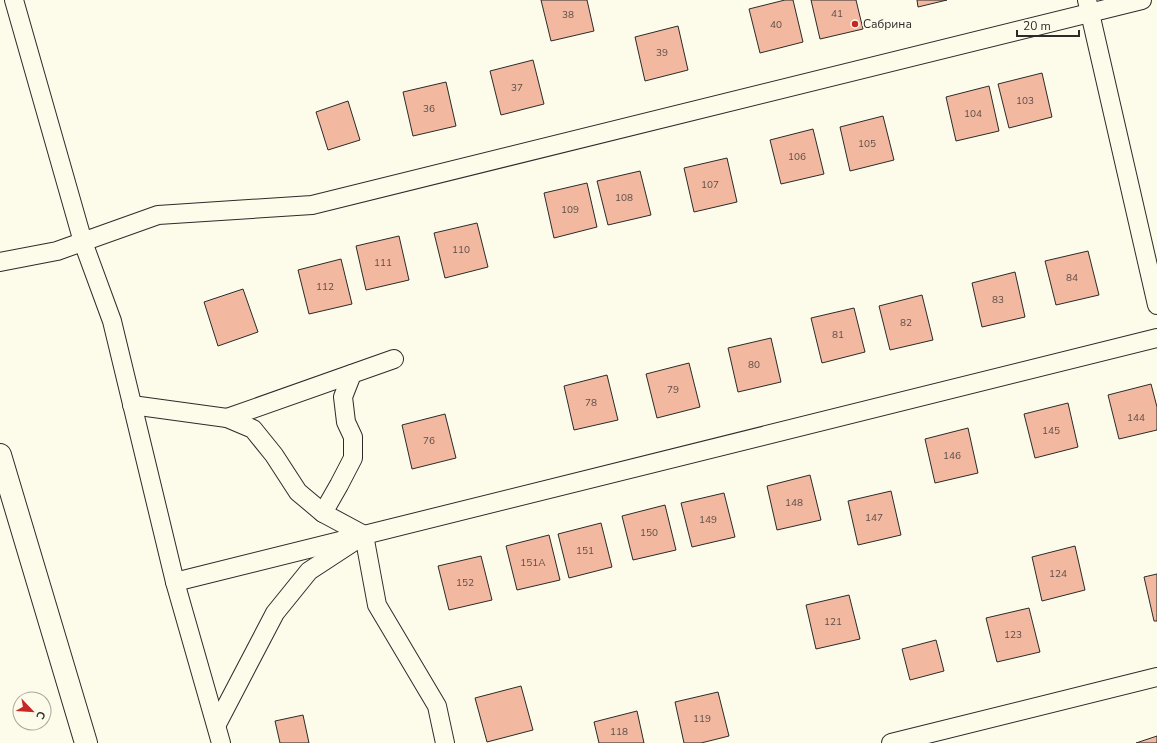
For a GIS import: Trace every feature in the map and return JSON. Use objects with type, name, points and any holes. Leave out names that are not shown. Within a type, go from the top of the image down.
[{"type":"main road","points":[[0,454],[86,743]]},
{"type":"street","points":[[14,0],[83,242],[112,321],[175,582],[217,724],[221,743]]},
{"type":"street","points":[[0,262],[56,252],[158,215],[312,205],[1088,7],[1142,0]]},
{"type":"street","points":[[1088,7],[1157,305]]},
{"type":"street","points":[[175,582],[1157,338]]},
{"type":"street","points":[[227,418],[394,359]]},
{"type":"street","points":[[323,513],[353,458],[353,437],[346,422],[343,397],[352,374]]},
{"type":"street","points":[[132,405],[227,418],[253,429],[274,455],[298,492],[323,513],[364,535]]},
{"type":"street","points":[[217,724],[275,613],[309,571],[364,535]]},
{"type":"street","points":[[364,535],[377,605],[437,706],[445,743]]},
{"type":"street","points":[[890,743],[1157,677]]},
{"type":"building","points":[[541,0],[587,0],[594,31],[551,41]]},
{"type":"building","points":[[785,0],[793,0],[803,42],[760,53],[749,9]]},
{"type":"building","points":[[811,0],[856,0],[863,29],[820,39]]},
{"type":"building","points":[[917,0],[947,0],[918,7]]},
{"type":"building","points":[[678,26],[688,70],[645,81],[635,37]]},
{"type":"building","points":[[533,60],[544,104],[501,115],[490,71]]},
{"type":"building","points":[[1042,73],[1052,117],[1009,128],[998,84]]},
{"type":"building","points":[[446,82],[456,126],[413,136],[403,92]]},
{"type":"building","points":[[989,86],[999,131],[956,141],[946,97]]},
{"type":"building","points":[[348,101],[360,140],[328,150],[316,112]]},
{"type":"building","points":[[883,116],[894,160],[850,171],[840,127]]},
{"type":"building","points":[[813,129],[824,174],[781,184],[770,140]]},
{"type":"building","points":[[727,158],[737,202],[694,212],[684,168]]},
{"type":"building","points":[[640,171],[651,215],[608,225],[597,181]]},
{"type":"building","points":[[587,183],[597,227],[554,238],[544,193]]},
{"type":"building","points":[[477,223],[488,267],[445,278],[434,233]]},
{"type":"building","points":[[399,236],[409,280],[366,290],[356,246]]},
{"type":"building","points":[[1088,251],[1099,295],[1056,305],[1045,261]]},
{"type":"building","points":[[341,259],[352,304],[309,314],[298,270]]},
{"type":"building","points":[[1015,272],[1025,317],[982,327],[972,283]]},
{"type":"building","points":[[243,289],[258,332],[218,346],[204,302]]},
{"type":"building","points":[[922,295],[933,340],[890,350],[879,306]]},
{"type":"building","points":[[854,308],[865,352],[822,363],[811,318]]},
{"type":"building","points":[[771,338],[781,382],[738,392],[728,348]]},
{"type":"building","points":[[689,363],[700,407],[657,418],[646,374]]},
{"type":"building","points":[[607,375],[618,420],[574,430],[564,386]]},
{"type":"building","points":[[1151,384],[1157,407],[1157,430],[1119,439],[1108,395]]},
{"type":"building","points":[[1068,403],[1078,447],[1035,458],[1024,414]]},
{"type":"building","points":[[445,414],[456,458],[412,469],[402,425]]},
{"type":"building","points":[[968,428],[978,473],[935,483],[925,439]]},
{"type":"building","points":[[810,475],[821,520],[777,530],[767,486]]},
{"type":"building","points":[[891,491],[901,535],[858,545],[848,501]]},
{"type":"building","points":[[724,493],[735,537],[692,547],[681,503]]},
{"type":"building","points":[[665,505],[676,550],[633,560],[622,516]]},
{"type":"building","points":[[601,523],[612,567],[569,578],[558,534]]},
{"type":"building","points":[[549,535],[560,580],[517,590],[506,546]]},
{"type":"building","points":[[1075,546],[1085,590],[1042,601],[1032,557]]},
{"type":"building","points":[[481,556],[492,600],[449,610],[438,566]]},
{"type":"building","points":[[1157,574],[1157,621],[1154,621],[1144,577]]},
{"type":"building","points":[[849,595],[860,639],[816,649],[806,605]]},
{"type":"building","points":[[1029,608],[1040,652],[997,662],[986,618]]},
{"type":"building","points":[[936,640],[944,671],[910,680],[902,649]]},
{"type":"building","points":[[521,686],[533,730],[487,742],[475,698]]},
{"type":"building","points":[[718,692],[729,736],[701,743],[684,743],[675,702]]},
{"type":"building","points":[[637,711],[644,743],[599,743],[594,722]]},
{"type":"building","points":[[303,715],[309,743],[280,743],[275,721]]},
{"type":"building","points":[[1157,736],[1157,743],[1136,743]]},
{"type":"place","name":"Сабрина","points":[[855,24]]}]
